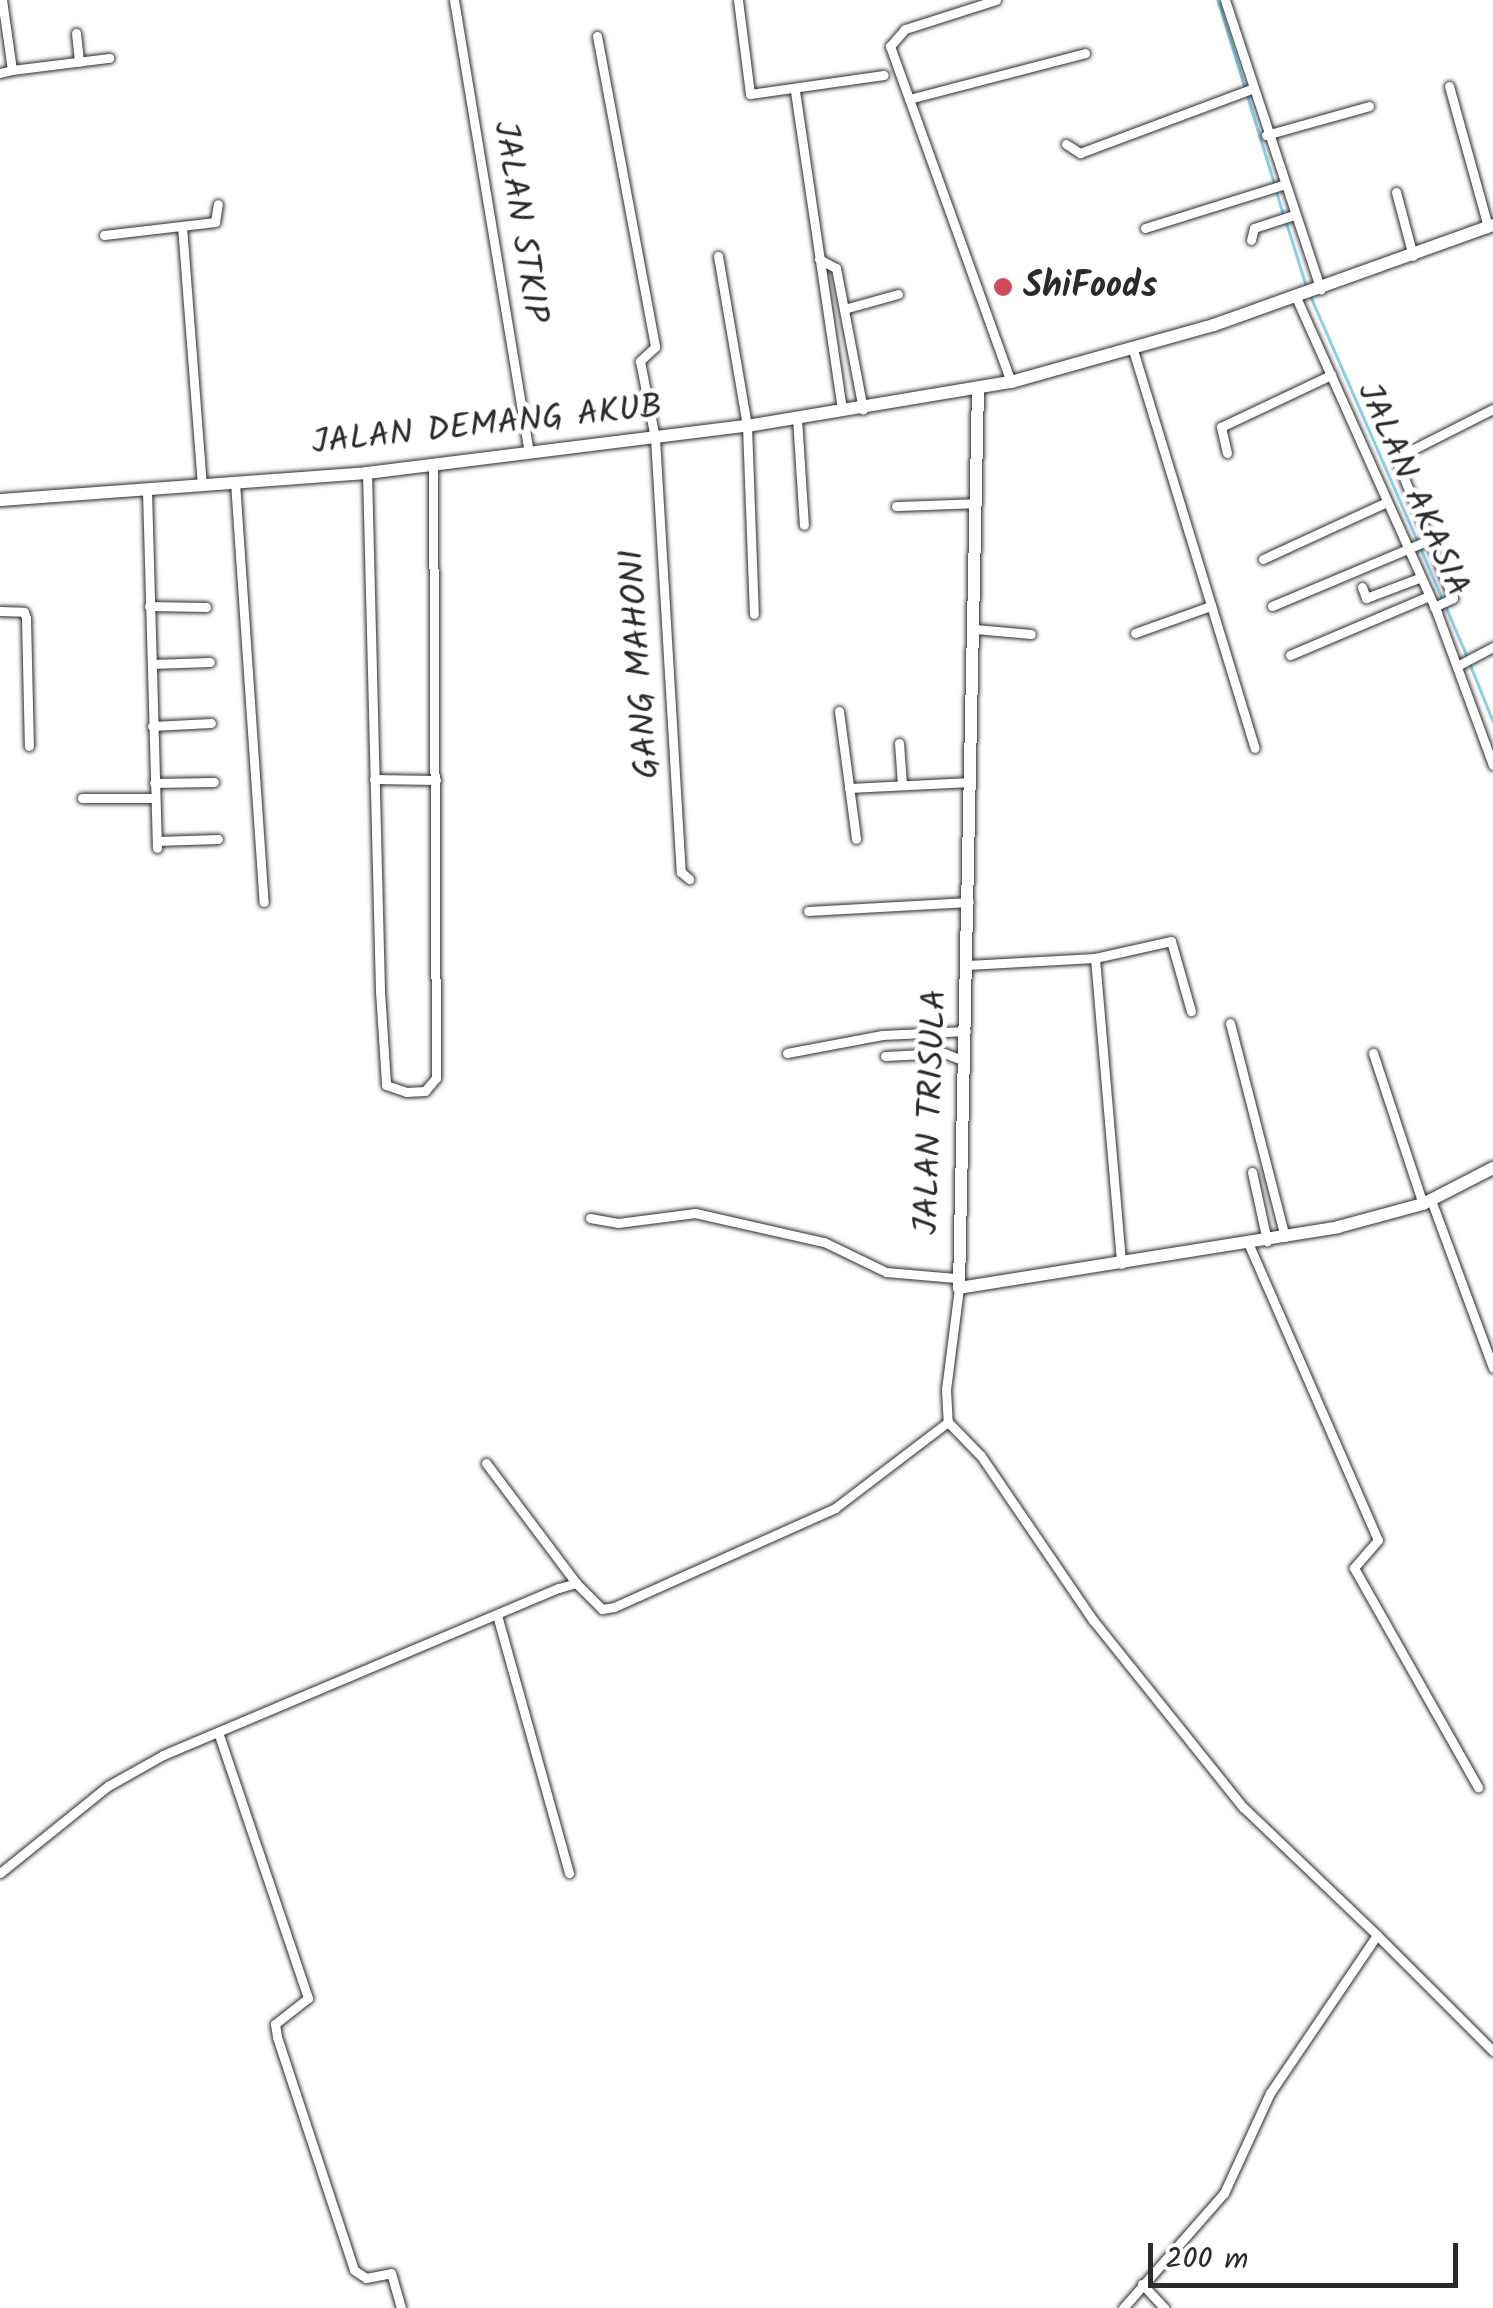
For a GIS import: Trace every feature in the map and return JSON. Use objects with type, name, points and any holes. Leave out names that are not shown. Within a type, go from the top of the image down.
[{"type":"street","points":[[2,0],[12,70]]},
{"type":"street","name":"JALAN STKIP","points":[[454,0],[525,453]]},
{"type":"street","points":[[738,0],[747,92],[794,91],[884,75]]},
{"type":"street","points":[[996,0],[893,35],[892,56],[1011,382]]},
{"type":"street","name":"JALAN AKASIA","points":[[1225,0],[1266,135],[1274,186],[1331,374],[1419,578],[1436,607],[1493,765]]},
{"type":"street","points":[[76,33],[79,62]]},
{"type":"street","name":"GANG MAHONI","points":[[597,36],[655,347],[640,361],[655,438],[680,872],[689,879]]},
{"type":"street","points":[[908,99],[1086,53]]},
{"type":"street","points":[[0,73],[109,58]]},
{"type":"street","points":[[1449,86],[1491,226]]},
{"type":"street","points":[[1066,144],[1080,153],[1250,90]]},
{"type":"street","points":[[794,91],[842,412]]},
{"type":"street","points":[[1266,135],[1369,106]]},
{"type":"street","points":[[1145,228],[1274,186]]},
{"type":"street","points":[[1396,192],[1413,256]]},
{"type":"street","points":[[104,234],[216,222],[218,204]]},
{"type":"street","points":[[1251,240],[1254,228],[1285,218]]},
{"type":"street","points":[[182,226],[202,484]]},
{"type":"street","name":"JALAN DEMANG AKUB","points":[[0,500],[367,473],[747,426],[1011,382],[1133,350],[1491,226]]},
{"type":"street","points":[[718,256],[747,426],[754,614]]},
{"type":"street","points":[[820,259],[836,268],[862,409]]},
{"type":"street","points":[[844,308],[898,294]]},
{"type":"street","points":[[1133,350],[1255,748]]},
{"type":"street","points":[[1227,453],[1221,427],[1331,374]]},
{"type":"street","name":"JALAN TRISULA","points":[[958,1283],[978,388]]},
{"type":"street","points":[[1436,607],[1451,600],[1396,458],[1493,409]]},
{"type":"street","points":[[798,418],[804,525]]},
{"type":"street","points":[[367,473],[386,1085],[395,1093],[425,1091],[436,1078],[432,463]]},
{"type":"street","points":[[236,482],[264,902]]},
{"type":"street","points":[[146,490],[157,844],[218,839]]},
{"type":"street","points":[[1263,559],[1387,502]]},
{"type":"street","points":[[896,506],[976,503]]},
{"type":"street","points":[[1272,606],[1429,540]]},
{"type":"street","points":[[1362,587],[1366,598],[1419,578]]},
{"type":"street","points":[[1290,655],[1429,596]]},
{"type":"street","points":[[149,606],[206,607]]},
{"type":"street","points":[[1135,633],[1211,606]]},
{"type":"street","points":[[0,611],[24,612],[26,618],[29,746]]},
{"type":"street","points":[[975,630],[1031,634]]},
{"type":"street","points":[[1458,665],[1493,646]]},
{"type":"street","points":[[152,664],[210,662]]},
{"type":"street","points":[[839,711],[856,839]]},
{"type":"street","points":[[152,726],[212,723]]},
{"type":"street","points":[[900,743],[902,784]]},
{"type":"street","points":[[374,780],[436,780]]},
{"type":"street","points":[[154,783],[214,782]]},
{"type":"street","points":[[850,788],[971,782]]},
{"type":"street","points":[[82,798],[155,798]]},
{"type":"street","points":[[808,911],[969,902]]},
{"type":"street","points":[[967,965],[1095,958],[1171,941],[1191,1011]]},
{"type":"street","points":[[1095,958],[1121,1266]]},
{"type":"street","points":[[1230,1024],[1285,1238]]},
{"type":"street","points":[[786,1053],[882,1035],[966,1031]]},
{"type":"street","points":[[1373,1052],[1493,1368]]},
{"type":"street","points":[[885,1056],[944,1053],[965,1061]]},
{"type":"street","points":[[590,1218],[618,1222],[695,1213],[824,1242],[886,1272],[958,1283],[1121,1266],[1285,1238],[1427,1202],[1493,1168]]},
{"type":"street","points":[[1252,1172],[1266,1241]]},
{"type":"street","points":[[1249,1245],[1378,1540],[1354,1568],[1478,1787]]},
{"type":"street","points":[[958,1283],[946,1390],[948,1422],[981,1456],[1093,1620],[1231,1792],[1374,1940],[1493,2052]]},
{"type":"street","points":[[486,1463],[573,1584],[602,1609],[834,1508],[948,1422]]},
{"type":"street","points":[[0,1873],[108,1786],[573,1584]]},
{"type":"street","points":[[498,1615],[569,1872]]},
{"type":"street","points":[[219,1735],[308,1998],[275,2024],[277,2038],[354,2270],[366,2278],[392,2273],[400,2308]]},
{"type":"street","points":[[1122,2308],[1224,2192],[1270,2093],[1374,1940]]},
{"type":"street","points":[[1142,2284],[1164,2308]]},
{"type":"waterway","points":[[1218,0],[1275,185]]},
{"type":"waterway","points":[[1277,193],[1283,214]]},
{"type":"waterway","points":[[1286,221],[1306,285]]},
{"type":"waterway","points":[[1311,297],[1418,542]]},
{"type":"waterway","points":[[1421,549],[1467,656]]},
{"type":"waterway","points":[[1470,664],[1493,721]]},
{"type":"place","name":"ShiFoods","points":[[1003,287]]}]
